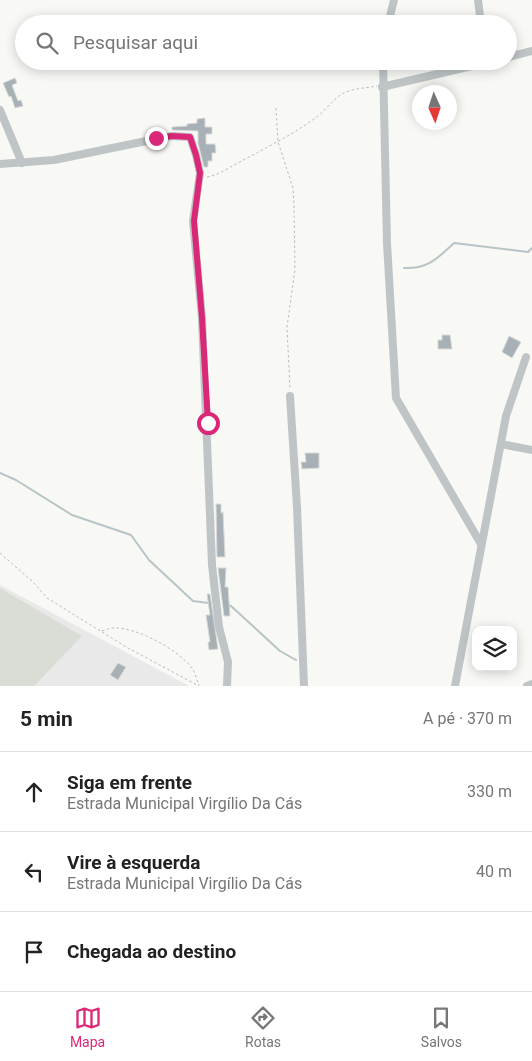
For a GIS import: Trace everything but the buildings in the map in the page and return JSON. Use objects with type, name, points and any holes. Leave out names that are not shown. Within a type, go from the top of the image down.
[{"type":"street","points":[[390,15],[394,0]]},
{"type":"street","points":[[478,0],[480,15]]},
{"type":"street","points":[[517,56],[532,52]]},
{"type":"street","points":[[383,70],[387,243],[396,398],[481,544]]},
{"type":"street","points":[[382,87],[452,70]]},
{"type":"street","points":[[0,110],[22,163]]},
{"type":"street","points":[[0,164],[54,160],[156,138],[172,136],[190,137],[200,173],[194,221],[202,318],[212,564],[219,627],[228,662],[227,686]]},
{"type":"street","points":[[455,686],[506,416],[526,357]]},
{"type":"street","points":[[290,396],[297,507],[304,686]]},
{"type":"street","points":[[501,444],[532,450]]},
{"type":"street","points":[[527,686],[532,684]]},
{"type":"path","points":[[200,173],[208,177],[219,174],[278,142],[330,107],[334,99],[347,91],[379,85],[382,87]]},
{"type":"path","points":[[276,108],[278,142],[293,188],[294,206],[296,269],[287,327],[290,396]]},
{"type":"path","points":[[0,553],[33,582],[47,598],[101,632],[199,686]]},
{"type":"path","points":[[101,632],[111,627],[132,630],[152,638],[177,654],[192,668],[199,686]]},
{"type":"shaded area","points":[[0,585],[189,686],[0,686]]},
{"type":"shaded area","points":[[0,588],[82,636],[34,686],[0,686]]},
{"type":"waterway","points":[[404,268],[420,267],[432,262],[454,243],[528,252],[532,248]]},
{"type":"waterway","points":[[0,473],[16,480],[72,515],[131,535],[149,560],[193,601],[209,603]]},
{"type":"waterway","points":[[228,605],[280,651],[296,660]]},
{"type":"route","points":[[156,138],[172,136],[190,137],[200,173],[194,221],[198,255],[208,423]]}]
